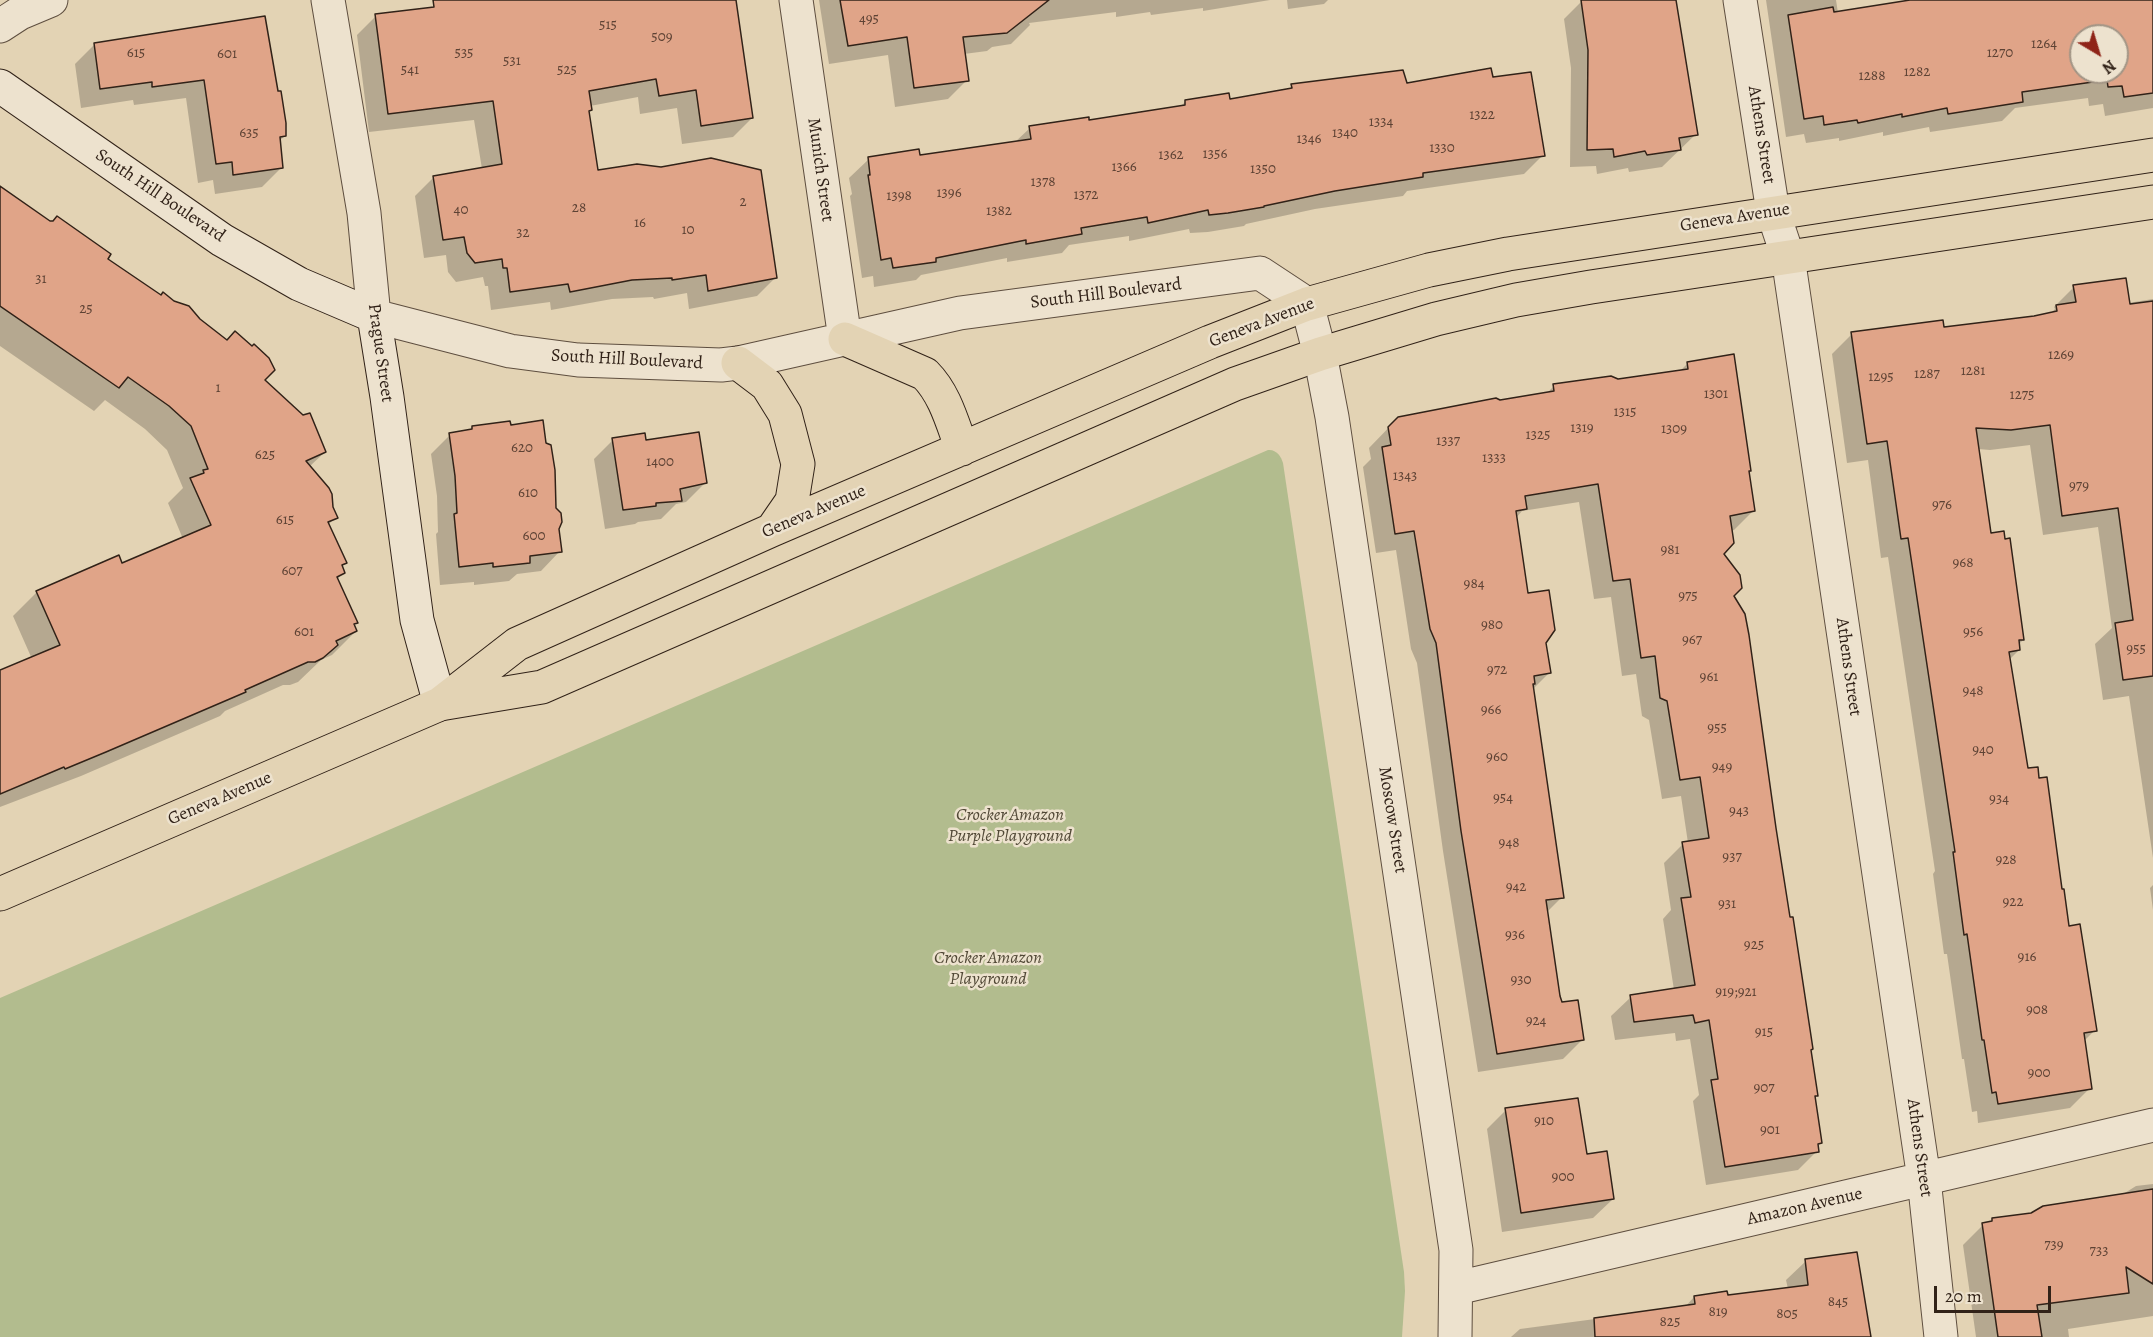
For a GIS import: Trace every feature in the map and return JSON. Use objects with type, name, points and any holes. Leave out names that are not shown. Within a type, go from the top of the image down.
[{"type":"main road","name":"Geneva Avenue","points":[[440,704],[517,644],[772,530],[1210,342],[1307,304],[1429,270],[1508,254],[2153,155]]},
{"type":"main road","name":"Geneva Avenue","points":[[0,894],[440,704],[542,687],[1214,393],[1320,354],[1436,319],[1516,300],[2153,202]]},
{"type":"main road","points":[[844,339],[924,374],[934,383],[943,399],[962,449]]},
{"type":"main road","points":[[738,363],[767,385],[785,414],[798,464],[792,501],[772,530]]},
{"type":"street","points":[[0,26],[20,13],[51,0]]},
{"type":"street","name":"Prague Street","points":[[328,0],[364,213],[374,316],[417,620],[440,704]]},
{"type":"street","name":"Munich Street","points":[[796,0],[844,339]]},
{"type":"street","name":"Athens Street","points":[[1740,0],[1773,212],[1788,257],[1924,1179],[1941,1337]]},
{"type":"street","name":"South Hill Boulevard","points":[[0,86],[222,240],[299,284],[374,316],[510,351],[556,357],[683,365],[738,363],[960,313],[1260,273],[1307,304]]},
{"type":"street","name":"Moscow Street","points":[[1307,304],[1320,354],[1332,417],[1456,1250],[1455,1337]]},
{"type":"street","name":"Amazon Avenue","points":[[1457,1288],[2153,1125]]},
{"type":"green space","name":"Crocker Amazon Playground","points":[[1268,450],[1278,454],[1283,463],[1404,1272],[1402,1337],[0,1337],[0,998]]},
{"type":"building","points":[[433,0],[736,0],[753,118],[701,126],[696,90],[659,96],[656,79],[589,91],[592,110],[589,111],[598,170],[637,164],[661,167],[711,158],[761,170],[777,278],[708,291],[706,275],[672,280],[672,278],[632,280],[570,292],[568,284],[510,292],[507,268],[503,268],[502,259],[475,263],[467,253],[464,237],[443,240],[433,176],[502,164],[493,101],[388,114],[375,14],[434,7]]},
{"type":"building","points":[[840,0],[1049,0],[1007,33],[963,37],[969,81],[914,88],[907,37],[848,46]]},
{"type":"building","points":[[1581,0],[1676,0],[1698,135],[1679,138],[1681,150],[1647,155],[1645,151],[1614,157],[1613,149],[1587,150],[1588,50]]},
{"type":"building","points":[[1910,0],[2153,0],[2153,93],[2124,97],[2122,86],[2108,87],[2108,84],[2129,84],[2129,24],[2069,24],[2069,84],[2079,84],[2022,92],[2023,102],[1948,114],[1947,108],[1902,117],[1902,114],[1858,123],[1857,120],[1824,125],[1823,116],[1804,119],[1788,15],[1833,7],[1834,12]]},
{"type":"building","points":[[265,16],[286,123],[286,136],[280,137],[283,168],[233,175],[232,162],[216,164],[204,80],[152,87],[152,82],[100,89],[94,43]]},
{"type":"building","points":[[1491,68],[1493,77],[1531,72],[1545,156],[1423,173],[1423,177],[1335,191],[1228,213],[1209,215],[1208,210],[1148,223],[1147,217],[1081,228],[1082,234],[1026,244],[1026,240],[936,258],[936,262],[893,268],[891,258],[881,260],[868,175],[870,175],[868,157],[919,149],[920,155],[1031,139],[1029,126],[1089,117],[1089,120],[1185,105],[1185,100],[1229,93],[1230,99],[1292,88],[1291,84],[1403,70],[1407,83]]},
{"type":"building","points":[[0,186],[50,221],[57,216],[111,254],[108,259],[161,295],[163,292],[174,301],[189,306],[200,319],[227,340],[235,331],[269,358],[275,370],[265,380],[303,415],[310,413],[326,452],[306,461],[332,494],[333,507],[338,518],[328,522],[347,563],[342,565],[345,573],[337,577],[358,623],[354,624],[357,631],[336,641],[338,645],[315,662],[308,662],[245,690],[246,692],[106,752],[0,794],[0,670],[60,645],[36,591],[119,555],[122,563],[211,525],[190,478],[208,469],[191,426],[169,406],[128,377],[119,388],[0,306]]},
{"type":"building","points":[[2126,278],[2130,304],[2153,301],[2153,676],[2123,680],[2115,623],[2133,620],[2118,508],[2062,516],[2050,425],[2011,430],[1976,428],[1991,533],[2004,531],[2005,539],[2010,538],[2024,640],[2019,640],[2020,650],[2009,652],[2028,768],[2038,767],[2039,778],[2047,777],[2069,926],[2080,924],[2097,1031],[2084,1033],[2092,1089],[1998,1104],[1996,1092],[1992,1093],[1967,934],[1964,935],[1953,852],[1955,852],[1908,538],[1901,539],[1887,441],[1867,444],[1851,332],[1943,320],[1944,327],[2034,316],[2057,311],[2056,305],[2076,302],[2073,285]]},
{"type":"building","points":[[1734,354],[1755,511],[1730,516],[1734,543],[1724,554],[1740,575],[1742,588],[1734,596],[1745,614],[1749,635],[1776,828],[1790,917],[1793,917],[1813,1049],[1811,1050],[1818,1096],[1815,1096],[1822,1143],[1818,1144],[1819,1152],[1725,1167],[1711,1080],[1718,1079],[1709,1020],[1695,1023],[1693,1015],[1634,1022],[1630,995],[1695,985],[1681,898],[1691,897],[1682,842],[1709,838],[1700,777],[1680,780],[1667,701],[1660,698],[1655,656],[1641,658],[1630,579],[1613,581],[1598,484],[1525,496],[1527,509],[1516,511],[1528,593],[1549,590],[1555,630],[1546,643],[1551,673],[1534,676],[1535,684],[1533,684],[1564,898],[1546,900],[1560,996],[1562,1002],[1578,1000],[1584,1040],[1497,1054],[1461,831],[1436,643],[1430,629],[1414,531],[1395,534],[1382,447],[1391,445],[1388,427],[1398,417],[1496,398],[1500,400],[1554,391],[1553,384],[1611,376],[1618,379],[1688,369],[1687,362]]},
{"type":"building","points":[[543,420],[546,443],[551,445],[555,470],[556,508],[561,513],[562,522],[559,529],[562,552],[530,556],[530,563],[493,567],[493,563],[459,567],[454,514],[457,513],[455,476],[449,433],[472,429],[472,426],[510,421],[511,425]]},
{"type":"building","points":[[699,432],[707,483],[680,489],[682,501],[656,503],[656,506],[623,510],[612,438],[645,433],[646,440]]},
{"type":"building","points":[[1578,1098],[1587,1154],[1607,1151],[1614,1199],[1521,1213],[1505,1108]]},
{"type":"building","points":[[2153,1189],[2153,1284],[2126,1267],[2129,1293],[2037,1305],[2042,1337],[1998,1337],[1982,1223],[1992,1221],[1992,1218],[2031,1213],[2043,1206]]},
{"type":"building","points":[[1857,1252],[1871,1337],[1595,1337],[1594,1318],[1695,1304],[1694,1296],[1727,1291],[1728,1295],[1808,1285],[1805,1259]]},
{"type":"park label","name":"Crocker Amazon Purple Playground","points":[[1010,826]]}]
